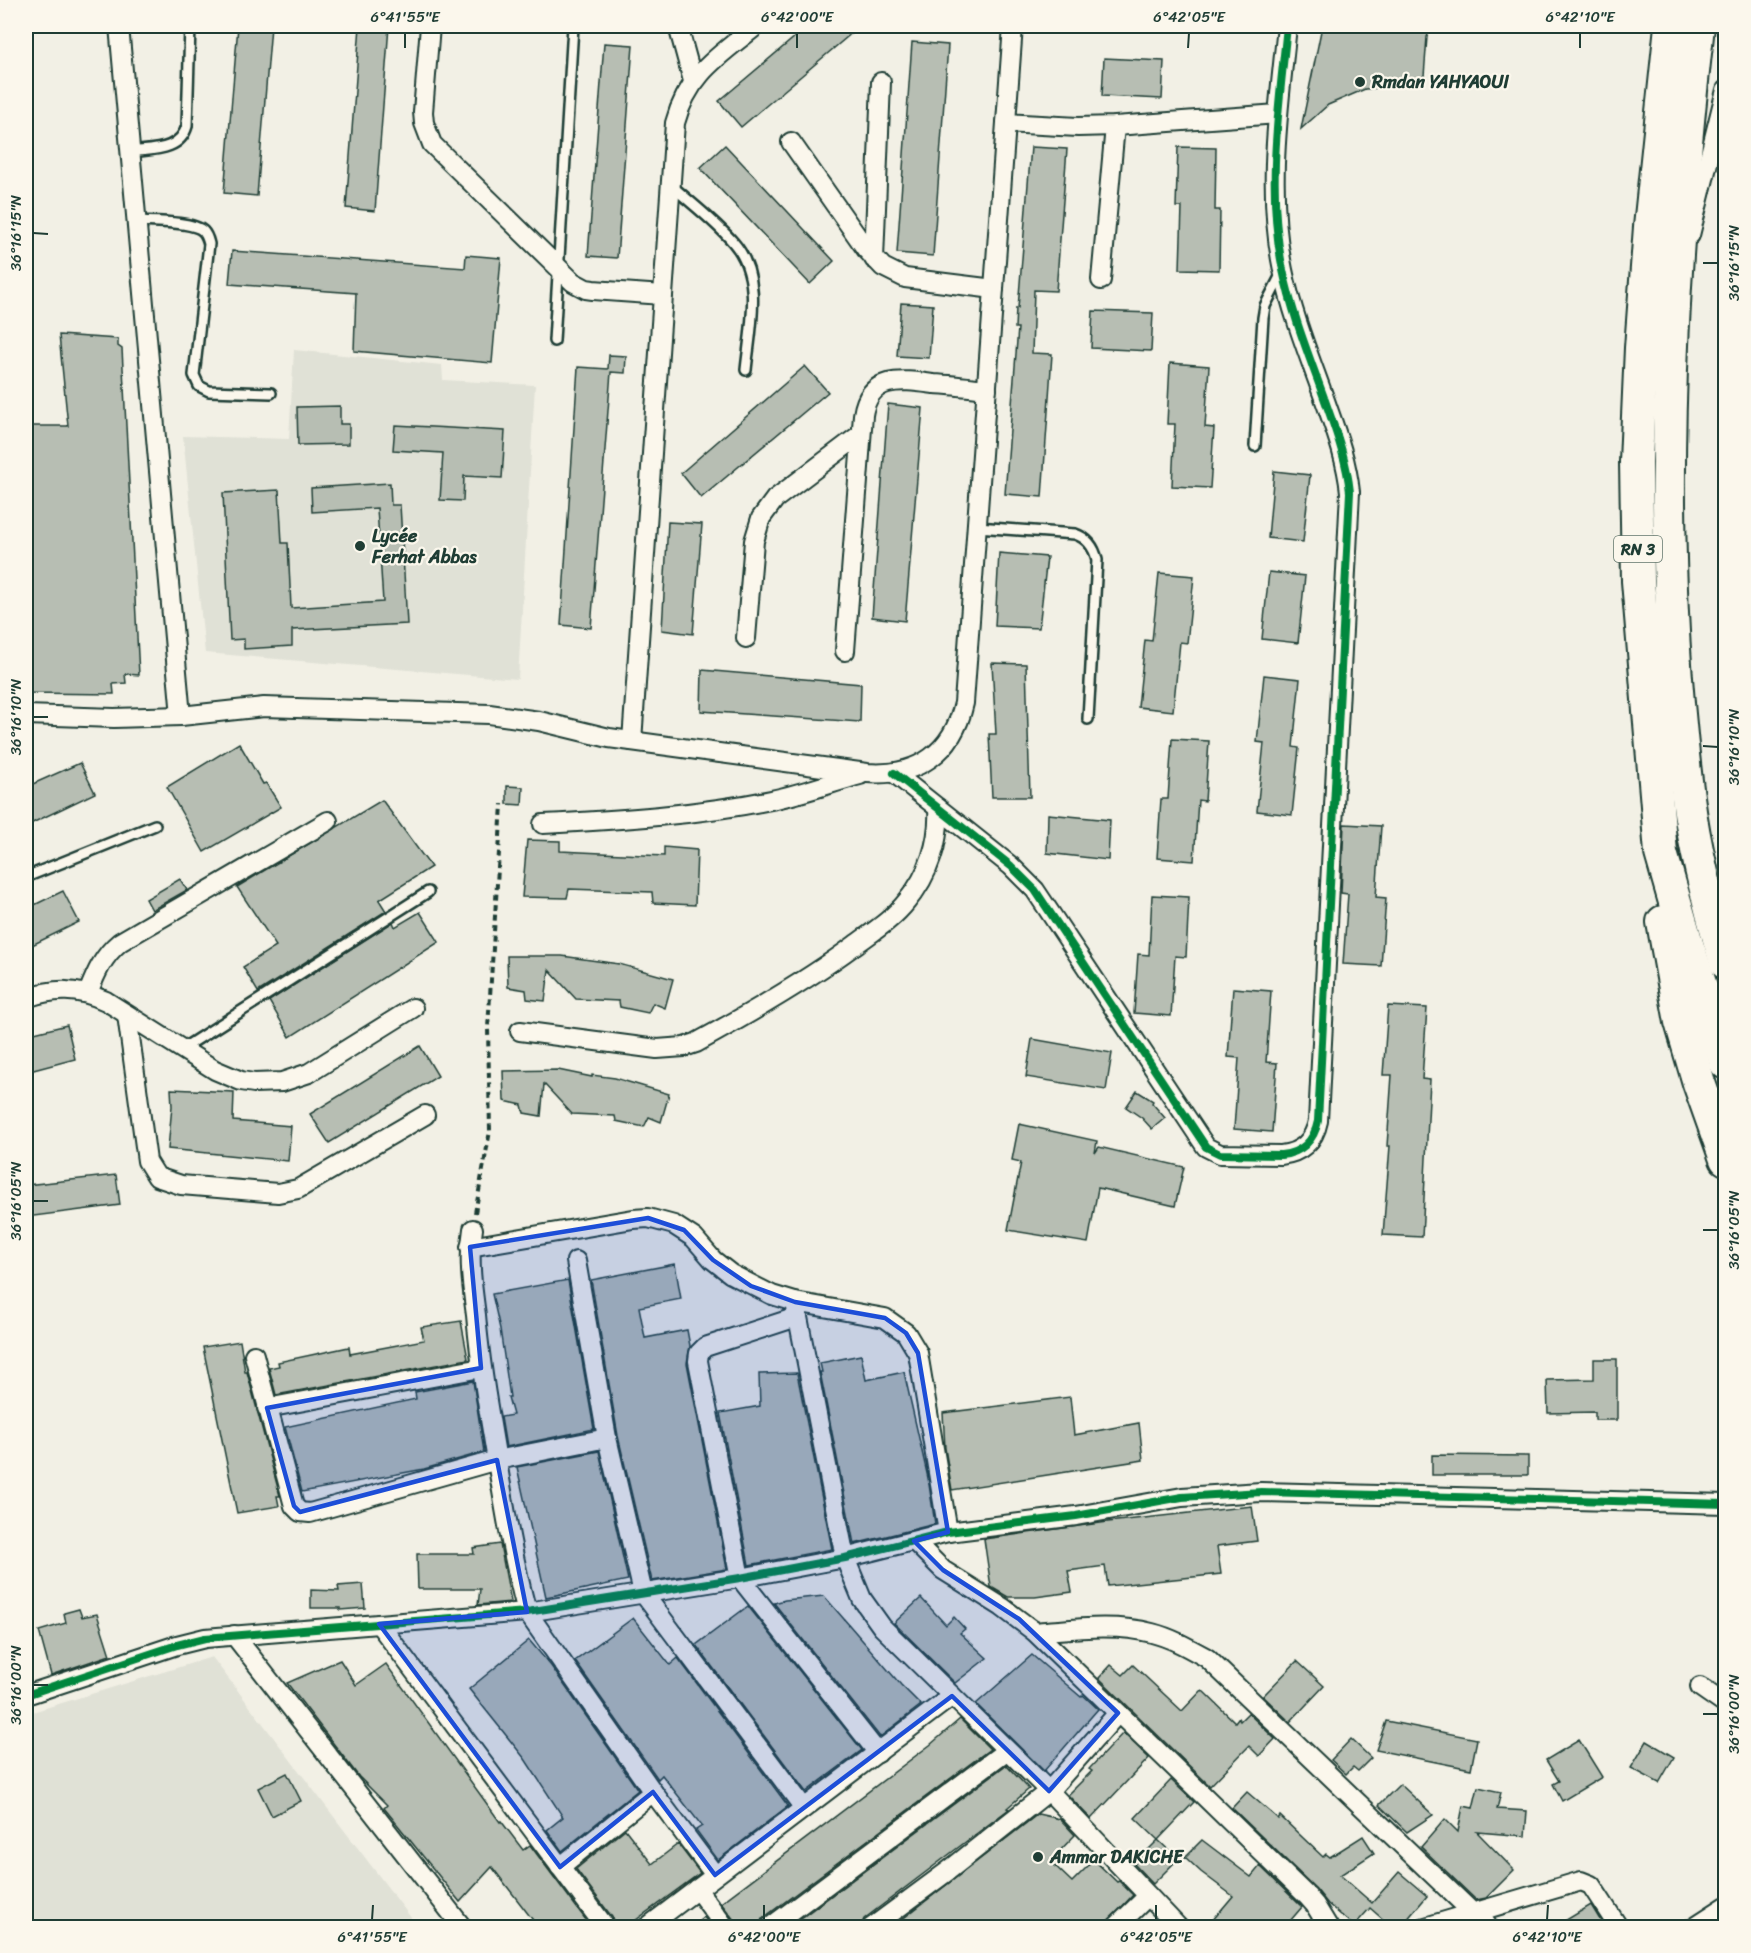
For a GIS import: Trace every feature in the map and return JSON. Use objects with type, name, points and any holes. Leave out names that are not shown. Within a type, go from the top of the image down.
[{"type":"highway","name":"RN 3","points":[[1671,26],[1650,227],[1641,348],[1636,462],[1638,581],[1661,853],[1725,1063]]},
{"type":"highway","name":"RN 3","points":[[1698,26],[1689,105],[1671,341],[1670,577],[1678,700],[1688,798],[1710,907],[1725,963]]},
{"type":"highway","points":[[1697,846],[1723,895],[1725,904]]},
{"type":"highway","points":[[1661,853],[1660,904],[1681,1022],[1725,1159]]},
{"type":"street","points":[[119,26],[181,716]]},
{"type":"street","points":[[430,26],[423,112],[424,123],[432,144],[573,282],[586,289],[663,295]]},
{"type":"street","points":[[678,26],[693,81]]},
{"type":"street","points":[[632,741],[675,123],[685,94],[693,81],[756,26]]},
{"type":"street","points":[[26,715],[114,718],[181,716],[264,707],[489,714],[539,721],[632,741],[867,773],[894,773],[913,768],[931,758],[950,740],[964,703],[1013,26]]},
{"type":"street","points":[[894,773],[1011,866],[1035,890],[1206,1147],[1220,1154],[1281,1155],[1290,1154],[1306,1145],[1316,1130],[1318,1121],[1350,492],[1345,457],[1299,325],[1283,271],[1275,215],[1274,185],[1278,114],[1287,26]]},
{"type":"street","points":[[874,259],[881,82]]},
{"type":"street","points":[[1674,304],[1725,90]]},
{"type":"street","points":[[1006,123],[1078,127],[1114,126],[1278,114]]},
{"type":"street","points":[[1101,280],[1114,126]]},
{"type":"street","points":[[791,142],[874,259],[883,267],[905,278],[994,289]]},
{"type":"street","points":[[845,651],[861,434],[864,406],[868,398],[873,391],[889,382],[907,381],[987,389]]},
{"type":"street","points":[[746,639],[754,541],[761,518],[775,499],[861,434]]},
{"type":"street","points":[[543,824],[606,821],[721,808],[773,799],[867,773]]},
{"type":"street","points":[[520,1030],[657,1048],[684,1047],[696,1043],[812,976],[896,914],[926,872],[936,840],[939,823],[938,808]]},
{"type":"street","points":[[88,993],[98,967],[120,942],[328,821]]},
{"type":"street","points":[[26,998],[53,990],[88,993],[106,1001],[215,1070],[254,1083],[282,1082],[309,1073],[413,1008]]},
{"type":"street","points":[[127,1015],[147,1161],[157,1177],[181,1185],[278,1193],[298,1189],[425,1115]]},
{"type":"street","points":[[470,1247],[648,1218],[663,1221],[684,1230],[713,1260],[751,1286],[772,1295],[796,1310],[885,1318],[897,1325],[913,1342],[918,1353],[948,1532]]},
{"type":"street","points":[[473,1228],[470,1265],[482,1368],[520,1586],[527,1612],[653,1792],[716,1875]]},
{"type":"street","points":[[576,1261],[608,1438],[643,1593],[804,1808]]},
{"type":"street","points":[[796,1310],[844,1557],[854,1583],[871,1614],[1006,1751],[1049,1791],[1179,1928]]},
{"type":"street","points":[[796,1310],[705,1347],[698,1357],[740,1578],[878,1754]]},
{"type":"street","points":[[254,1355],[294,1506],[300,1512],[310,1513],[497,1460],[608,1438]]},
{"type":"street","points":[[267,1408],[482,1368]]},
{"type":"street","points":[[26,1695],[177,1645],[205,1638],[527,1612],[740,1578],[844,1557],[948,1532],[1076,1516],[1182,1497],[1261,1492],[1725,1504]]},
{"type":"street","points":[[914,1541],[943,1570],[1002,1607],[1035,1632],[1315,1905],[1329,1928]]},
{"type":"street","points":[[379,1624],[606,1928]]},
{"type":"street","points":[[1035,1632],[1076,1628],[1116,1628],[1150,1632],[1176,1641],[1207,1658],[1476,1912],[1489,1928]]},
{"type":"street","points":[[234,1635],[463,1928]]},
{"type":"street","points":[[1700,1687],[1725,1705]]},
{"type":"street","points":[[646,1928],[952,1696]]},
{"type":"street","points":[[871,1928],[1049,1791],[1118,1713]]},
{"type":"street","points":[[769,1928],[1006,1751]]},
{"type":"street","points":[[560,1867],[653,1792]]},
{"type":"street","points":[[1422,1928],[1581,1881],[1592,1885],[1619,1928]]},
{"type":"street","points":[[698,1889],[726,1928]]},
{"type":"street","points":[[1115,1928],[1148,1896]]},
{"type":"street","points":[[1692,1928],[1725,1906]]},
{"type":"lane","points":[[131,152],[173,145],[186,132],[190,26]]},
{"type":"lane","points":[[554,341],[573,26]]},
{"type":"lane","points":[[670,184],[733,242],[747,266],[753,294],[746,370]]},
{"type":"lane","points":[[137,221],[192,226],[204,232],[207,238],[209,244],[194,375],[199,386],[209,391],[271,393]]},
{"type":"lane","points":[[1255,446],[1263,318],[1265,306],[1283,271]]},
{"type":"lane","points":[[977,527],[1075,534],[1082,536],[1092,546],[1096,560],[1088,719]]},
{"type":"lane","points":[[26,877],[155,825]]},
{"type":"lane","points":[[182,1049],[428,892]]},
{"type":"path","points":[[473,1228],[490,1131],[488,1028],[502,804]]},
{"type":"highlighted area","points":[[648,1218],[684,1230],[713,1260],[751,1286],[795,1302],[885,1318],[906,1333],[918,1353],[948,1532],[914,1541],[943,1570],[1019,1619],[1118,1713],[1049,1791],[952,1696],[715,1875],[653,1792],[560,1867],[379,1624],[527,1612],[497,1460],[300,1512],[294,1506],[267,1408],[481,1368],[470,1247]]},
{"type":"shaded area","name":"Lycée Ferhat Abbas","points":[[294,350],[442,365],[443,380],[535,385],[518,679],[205,653],[183,436],[289,439]]},
{"type":"shaded area","points":[[212,1657],[418,1927],[26,1928],[26,1714]]},
{"type":"building","points":[[238,26],[271,26],[257,196],[224,193]]},
{"type":"building","points":[[360,26],[389,26],[375,211],[346,208]]},
{"type":"building","points":[[808,26],[860,26],[741,127],[719,101]]},
{"type":"building","name":"Rmdan YAHYAOUI","points":[[1322,26],[1432,26],[1427,37],[1424,76],[1394,87],[1365,89],[1328,105],[1301,129]]},
{"type":"building","points":[[912,42],[948,45],[933,256],[897,253]]},
{"type":"building","points":[[604,43],[633,45],[617,258],[588,256]]},
{"type":"building","points":[[1104,58],[1164,61],[1162,99],[1102,96]]},
{"type":"building","points":[[725,145],[834,261],[810,284],[700,168]]},
{"type":"building","points":[[1031,147],[1067,149],[1056,291],[1034,290],[1032,353],[1052,354],[1042,497],[1005,494],[1018,328],[1015,328],[1016,308],[1018,308]]},
{"type":"building","points":[[1178,147],[1216,148],[1215,210],[1220,210],[1219,270],[1180,269],[1182,207],[1176,207]]},
{"type":"building","points":[[232,251],[465,268],[466,255],[501,258],[492,363],[354,351],[356,293],[229,284]]},
{"type":"building","points":[[901,303],[933,305],[929,358],[897,356]]},
{"type":"building","points":[[1093,311],[1153,313],[1151,351],[1091,348]]},
{"type":"building","points":[[59,335],[118,339],[118,346],[122,349],[139,675],[125,674],[126,683],[113,684],[114,694],[26,693],[26,426],[68,426]]},
{"type":"building","points":[[609,355],[626,356],[625,373],[611,372],[591,628],[561,625],[578,367],[608,369]]},
{"type":"building","points":[[1170,363],[1209,366],[1205,427],[1214,428],[1210,488],[1172,486],[1175,424],[1167,424]]},
{"type":"building","points":[[805,366],[828,392],[701,498],[681,473]]},
{"type":"building","points":[[888,404],[923,408],[905,621],[872,617]]},
{"type":"building","points":[[340,406],[340,424],[349,424],[349,444],[298,445],[297,407]]},
{"type":"building","points":[[395,425],[505,431],[502,478],[464,476],[463,501],[440,500],[443,453],[393,450]]},
{"type":"building","points":[[1274,471],[1310,475],[1303,542],[1268,538]]},
{"type":"building","points":[[390,483],[391,505],[400,505],[407,624],[292,630],[292,646],[244,649],[244,639],[230,640],[223,493],[279,490],[282,543],[288,543],[291,608],[383,602],[377,508],[312,512],[311,488]]},
{"type":"building","points":[[668,522],[702,524],[693,634],[662,630]]},
{"type":"building","points":[[999,553],[1047,557],[1039,628],[995,626]]},
{"type":"building","points":[[1269,572],[1305,576],[1298,643],[1262,639]]},
{"type":"building","points":[[1159,573],[1194,576],[1187,643],[1180,642],[1173,711],[1138,707],[1145,640],[1152,641]]},
{"type":"building","points":[[992,663],[1026,664],[1030,797],[992,797],[989,734],[996,734]]},
{"type":"building","points":[[702,670],[861,684],[860,722],[701,711]]},
{"type":"building","points":[[1264,675],[1300,679],[1293,747],[1299,748],[1292,815],[1257,811],[1264,743],[1257,742]]},
{"type":"building","points":[[1172,739],[1209,741],[1205,801],[1198,800],[1194,861],[1157,858],[1161,799],[1168,799]]},
{"type":"building","points":[[239,743],[263,784],[266,783],[281,807],[204,852],[167,787]]},
{"type":"building","points":[[80,763],[95,793],[26,826],[26,787]]},
{"type":"building","points":[[507,786],[523,787],[522,805],[507,804]]},
{"type":"building","points":[[382,800],[431,867],[379,900],[386,911],[258,992],[243,967],[276,946],[237,887]]},
{"type":"building","points":[[1048,814],[1110,820],[1108,860],[1047,853]]},
{"type":"building","points":[[1344,824],[1381,826],[1376,897],[1386,898],[1381,966],[1343,964],[1348,894],[1341,893]]},
{"type":"building","points":[[527,840],[560,841],[560,851],[664,856],[664,847],[697,850],[695,905],[653,903],[652,892],[569,889],[567,898],[522,897]]},
{"type":"building","points":[[180,879],[187,890],[152,910],[146,899]]},
{"type":"building","points":[[63,891],[79,922],[26,948],[26,909]]},
{"type":"building","points":[[1152,895],[1189,897],[1186,957],[1175,956],[1171,1016],[1134,1013],[1138,954],[1149,955]]},
{"type":"building","points":[[420,912],[439,942],[290,1037],[269,1001],[393,922],[395,927]]},
{"type":"building","points":[[507,956],[562,956],[619,964],[673,979],[665,1008],[653,1003],[648,1013],[620,1007],[619,1001],[576,999],[549,970],[545,1001],[527,999],[526,990],[508,987]]},
{"type":"building","points":[[1233,988],[1271,991],[1266,1062],[1277,1063],[1272,1132],[1234,1129],[1239,1058],[1228,1057]]},
{"type":"building","points":[[1388,1006],[1427,1008],[1422,1079],[1430,1080],[1422,1237],[1383,1235],[1390,1146],[1387,1146],[1392,1075],[1383,1075]]},
{"type":"building","points":[[67,1025],[75,1059],[26,1072],[26,1035]]},
{"type":"building","points":[[1032,1039],[1112,1053],[1106,1090],[1026,1077]]},
{"type":"building","points":[[420,1046],[438,1076],[329,1143],[310,1114]]},
{"type":"building","points":[[558,1070],[592,1077],[592,1075],[615,1078],[669,1094],[661,1122],[649,1117],[644,1127],[616,1121],[615,1116],[572,1114],[544,1084],[541,1116],[524,1113],[522,1105],[504,1101],[503,1071]]},
{"type":"building","points":[[171,1089],[234,1092],[233,1121],[291,1126],[288,1161],[168,1149],[172,1106]]},
{"type":"building","points":[[1137,1091],[1153,1101],[1152,1103],[1165,1118],[1152,1129],[1142,1118],[1126,1107]]},
{"type":"building","points":[[1019,1124],[1097,1141],[1095,1153],[1099,1147],[1184,1167],[1175,1206],[1098,1188],[1088,1243],[1008,1230],[1021,1162],[1012,1160]]},
{"type":"building","points":[[116,1175],[120,1205],[26,1217],[26,1185]]},
{"type":"building","points":[[675,1264],[681,1299],[639,1307],[645,1338],[687,1330],[690,1346],[687,1363],[727,1569],[652,1581],[618,1436],[591,1280]]},
{"type":"building","points":[[568,1280],[594,1429],[506,1447],[501,1417],[513,1415],[508,1397],[510,1397],[500,1329],[492,1294]]},
{"type":"building","points":[[461,1321],[468,1359],[276,1395],[269,1368],[279,1366],[278,1362],[349,1347],[350,1354],[424,1340],[421,1327]]},
{"type":"building","points":[[240,1341],[245,1372],[247,1372],[280,1496],[277,1496],[279,1506],[237,1513],[203,1347]]},
{"type":"building","points":[[861,1355],[866,1380],[904,1372],[928,1478],[935,1524],[854,1544],[820,1363]]},
{"type":"building","points":[[1594,1359],[1617,1359],[1617,1420],[1595,1420],[1595,1412],[1548,1413],[1547,1380],[1594,1379]]},
{"type":"building","points":[[797,1373],[832,1549],[749,1565],[720,1413],[760,1406],[759,1374]]},
{"type":"building","points":[[473,1381],[484,1452],[424,1469],[302,1492],[285,1427],[416,1399],[415,1392]]},
{"type":"building","points":[[1070,1397],[1074,1435],[1139,1423],[1143,1460],[952,1490],[945,1448],[943,1413]]},
{"type":"building","points":[[599,1451],[628,1580],[546,1597],[517,1467]]},
{"type":"building","points":[[1432,1455],[1528,1456],[1528,1475],[1432,1475]]},
{"type":"building","points":[[1252,1506],[1257,1541],[1217,1546],[1221,1574],[1108,1586],[1105,1566],[1068,1571],[1072,1592],[1035,1597],[1008,1597],[991,1587],[984,1539]]},
{"type":"building","points":[[500,1544],[511,1602],[478,1605],[480,1589],[418,1589],[417,1554],[474,1554],[473,1548]]},
{"type":"building","points":[[363,1584],[365,1608],[340,1610],[340,1608],[311,1608],[311,1590],[339,1591],[338,1586]]},
{"type":"building","points":[[824,1596],[921,1705],[880,1737],[774,1603]]},
{"type":"building","points":[[921,1598],[946,1625],[954,1617],[965,1629],[960,1633],[987,1658],[955,1683],[894,1623]]},
{"type":"building","points":[[748,1606],[862,1750],[806,1792],[696,1645]]},
{"type":"building","points":[[79,1609],[82,1617],[97,1614],[110,1655],[51,1675],[39,1631],[66,1623],[64,1613]]},
{"type":"building","points":[[633,1618],[670,1665],[678,1658],[788,1806],[718,1860],[696,1830],[702,1826],[662,1775],[658,1779],[575,1661]]},
{"type":"building","points":[[529,1640],[551,1666],[638,1790],[562,1851],[547,1830],[563,1817],[525,1759],[469,1689]]},
{"type":"building","points":[[1032,1655],[1098,1709],[1044,1771],[976,1704]]},
{"type":"building","points":[[340,1660],[356,1685],[386,1664],[500,1822],[523,1850],[530,1845],[592,1928],[539,1928],[492,1867],[460,1902],[384,1808],[387,1805],[359,1777],[287,1683]]},
{"type":"building","points":[[1297,1661],[1324,1686],[1290,1722],[1263,1696]]},
{"type":"building","points":[[1111,1665],[1123,1675],[1133,1665],[1182,1711],[1202,1690],[1235,1722],[1238,1718],[1240,1721],[1248,1713],[1275,1739],[1259,1756],[1249,1746],[1210,1786],[1099,1678]]},
{"type":"building","points":[[960,1719],[990,1749],[762,1919],[758,1928],[737,1928],[735,1921],[721,1903],[930,1745]]},
{"type":"building","points":[[1386,1721],[1477,1739],[1471,1769],[1376,1750]]},
{"type":"building","points":[[1123,1733],[1149,1758],[1091,1819],[1068,1795],[1092,1771],[1089,1769]]},
{"type":"building","points":[[1351,1739],[1371,1758],[1358,1771],[1353,1767],[1346,1774],[1331,1760]]},
{"type":"building","points":[[1579,1740],[1602,1777],[1562,1801],[1553,1784],[1559,1781],[1546,1760]]},
{"type":"building","points":[[1647,1741],[1674,1757],[1659,1783],[1631,1768]]},
{"type":"building","points":[[1006,1765],[1029,1789],[1007,1808],[1009,1809],[864,1919],[860,1928],[788,1928]]},
{"type":"building","points":[[287,1773],[301,1801],[272,1816],[258,1788]]},
{"type":"building","points":[[1171,1780],[1194,1802],[1158,1840],[1135,1818]]},
{"type":"building","points":[[1400,1784],[1433,1815],[1407,1832],[1379,1805]]},
{"type":"building","points":[[1478,1787],[1501,1792],[1497,1809],[1527,1811],[1525,1836],[1477,1832],[1514,1870],[1486,1898],[1476,1900],[1421,1847],[1445,1819],[1458,1832],[1463,1806],[1473,1808]]},
{"type":"building","points":[[1247,1792],[1278,1819],[1280,1816],[1323,1857],[1326,1854],[1330,1857],[1363,1836],[1374,1853],[1340,1875],[1372,1903],[1399,1872],[1427,1896],[1400,1928],[1393,1928],[1370,1908],[1354,1926],[1328,1904],[1316,1889],[1232,1808]]},
{"type":"building","name":"Ammar DAKICHE","points":[[1038,1814],[1060,1819],[1075,1835],[1050,1861],[1072,1882],[1094,1860],[1133,1895],[1102,1928],[891,1928]]},
{"type":"building","points":[[625,1829],[652,1864],[678,1844],[700,1873],[625,1928],[617,1928],[615,1921],[576,1869]]},
{"type":"building","points":[[1158,1840],[1178,1859],[1153,1884],[1134,1864]]},
{"type":"building","points":[[1202,1840],[1251,1877],[1260,1866],[1302,1907],[1284,1928],[1206,1928],[1233,1896],[1185,1857]]},
{"type":"building","points":[[1591,1905],[1605,1928],[1553,1928]]},
{"type":"building","points":[[704,1917],[712,1928],[690,1928]]},
{"type":"cycle path","points":[[894,773],[1011,866],[1035,890],[1206,1147],[1220,1154],[1281,1155],[1295,1152],[1306,1145],[1318,1121],[1350,492],[1339,440],[1292,306],[1278,240],[1275,209],[1276,148],[1287,26]]},
{"type":"cycle path","points":[[26,1695],[177,1645],[205,1638],[527,1612],[740,1578],[845,1558],[948,1532],[1076,1516],[1182,1497],[1261,1492],[1726,1504]]},
{"type":"place","name":"Rmdan YAHYAOUI","points":[[1360,82]]},
{"type":"place","name":"Lycée Ferhat Abbas","points":[[360,546]]},
{"type":"place","name":"Ammar DAKICHE","points":[[1038,1857]]}]
